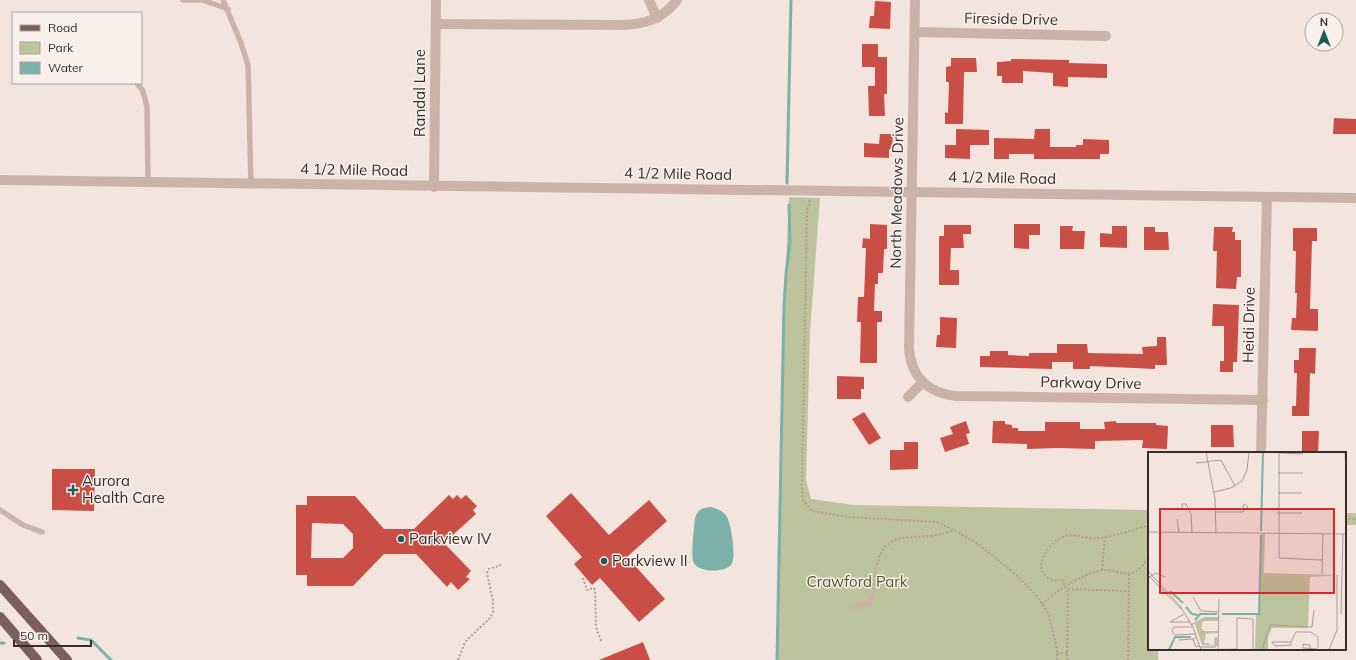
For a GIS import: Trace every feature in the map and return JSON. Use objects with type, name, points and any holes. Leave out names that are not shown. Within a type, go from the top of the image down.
[{"type":"main road","points":[[0,585],[67,660]]},
{"type":"main road","points":[[0,617],[37,660]]},
{"type":"street","name":"Randal Lane","points":[[434,186],[436,0]]},
{"type":"street","points":[[649,0],[658,18]]},
{"type":"street","points":[[436,24],[640,24],[658,18],[677,0]]},
{"type":"street","name":"North Meadows Drive","points":[[915,0],[910,352],[913,369],[923,382]]},
{"type":"street","name":"Fireside Drive","points":[[915,32],[1106,36]]},
{"type":"street","name":"4 1/2 Mile Road","points":[[0,180],[1356,198]]},
{"type":"street","name":"Heidi Drive","points":[[1262,452],[1267,197]]},
{"type":"street","points":[[908,397],[923,382]]},
{"type":"street","name":"Parkway Drive","points":[[923,382],[933,390],[945,395],[956,396],[1263,400]]},
{"type":"lane","points":[[183,0],[202,0],[228,9]]},
{"type":"lane","points":[[223,0],[228,9],[248,65],[251,184]]},
{"type":"lane","points":[[138,84],[143,91],[147,107],[148,182]]},
{"type":"lane","points":[[0,510],[22,525],[42,532]]},
{"type":"lane","points":[[855,607],[868,603],[872,596]]},
{"type":"path","points":[[812,191],[807,210],[802,485],[803,500],[812,511],[848,517],[938,522],[978,544],[1014,572],[1036,595],[1048,613],[1057,653],[1057,660]]},
{"type":"path","points":[[1067,660],[1068,592],[1062,579],[1058,581],[1051,579],[1042,572],[1042,558],[1053,543],[1061,538],[1069,536],[1078,536],[1090,539],[1105,537],[1148,525]]},
{"type":"path","points":[[872,596],[880,555],[887,545],[896,539],[943,534],[954,530]]},
{"type":"path","points":[[1102,570],[1105,537]]},
{"type":"path","points":[[1041,604],[1066,586],[1091,573],[1102,570],[1110,570],[1129,574],[1138,570],[1145,564],[1148,556]]},
{"type":"path","points":[[458,660],[465,642],[490,618],[493,612],[493,601],[487,573],[489,569],[501,565]]},
{"type":"path","points":[[1128,660],[1129,574]]},
{"type":"path","points":[[583,578],[587,590],[594,588],[595,590],[596,627],[601,641]]},
{"type":"path","points":[[1067,589],[1129,591]]},
{"type":"path","points":[[1057,653],[1067,653]]},
{"type":"green space","name":"Crawford Park","points":[[789,197],[820,198],[810,332],[806,480],[811,499],[853,505],[1148,510],[1148,650],[1158,650],[1158,660],[777,660],[784,305]]},
{"type":"green space","points":[[1346,513],[1356,513],[1356,525],[1346,525]]},
{"type":"water","points":[[711,507],[724,513],[729,521],[733,541],[733,562],[727,568],[704,570],[695,565],[692,557],[695,518],[701,510]]},
{"type":"building","points":[[875,1],[891,2],[890,29],[869,28],[870,16],[874,16]]},
{"type":"building","points":[[862,44],[878,44],[878,57],[887,57],[887,94],[884,94],[885,116],[869,116],[868,86],[875,86],[875,67],[862,67]]},
{"type":"building","points":[[951,58],[976,58],[977,72],[964,72],[963,124],[945,124],[945,112],[948,113],[949,82],[946,82],[946,67],[951,66]]},
{"type":"building","points":[[1011,59],[1069,60],[1069,63],[1107,64],[1107,78],[1068,77],[1068,87],[1053,86],[1053,73],[1023,71],[1023,83],[1002,83],[1002,76],[997,76],[997,62],[1011,61]]},
{"type":"building","points":[[1334,118],[1356,119],[1356,134],[1333,134]]},
{"type":"building","points":[[956,129],[989,130],[989,145],[970,145],[970,159],[945,158],[945,145],[956,145]]},
{"type":"building","points":[[1035,129],[1050,129],[1050,147],[1076,147],[1076,145],[1083,145],[1083,139],[1109,140],[1109,154],[1100,154],[1100,159],[1034,159],[1034,154],[1009,154],[1009,159],[994,159],[994,138],[1034,139]]},
{"type":"building","points":[[880,134],[893,134],[892,149],[889,149],[889,158],[864,157],[864,143],[879,144]]},
{"type":"building","points":[[870,224],[887,225],[887,249],[884,249],[883,273],[878,273],[878,284],[875,284],[874,311],[882,311],[882,322],[877,322],[877,363],[860,363],[861,322],[857,322],[858,297],[864,297],[866,248],[862,248],[863,238],[870,239]]},
{"type":"building","points":[[1014,224],[1040,224],[1040,235],[1029,235],[1029,249],[1014,248]]},
{"type":"building","points":[[944,225],[971,225],[971,234],[963,234],[964,248],[951,248],[950,270],[959,270],[959,285],[939,285],[939,236],[944,236]]},
{"type":"building","points":[[1060,226],[1073,226],[1072,231],[1085,231],[1084,249],[1060,249]]},
{"type":"building","points":[[1112,226],[1127,226],[1127,248],[1100,247],[1100,233],[1112,234]]},
{"type":"building","points":[[1144,227],[1155,227],[1155,232],[1168,232],[1169,250],[1144,250]]},
{"type":"building","points":[[1214,227],[1233,227],[1232,232],[1235,232],[1235,240],[1241,240],[1241,277],[1237,277],[1236,289],[1216,288],[1217,251],[1213,251]]},
{"type":"building","points":[[1293,228],[1317,228],[1317,241],[1312,241],[1310,309],[1318,309],[1318,331],[1291,330],[1292,318],[1296,318],[1297,293],[1295,293],[1296,251],[1293,251]]},
{"type":"building","points":[[1213,304],[1239,305],[1237,362],[1233,362],[1233,372],[1220,372],[1220,361],[1224,361],[1224,326],[1212,326]]},
{"type":"building","points":[[940,317],[957,318],[956,348],[936,347],[937,335],[940,335]]},
{"type":"building","points":[[1157,337],[1166,337],[1167,365],[1155,365],[1155,369],[1090,366],[1090,369],[1073,369],[1073,362],[1052,362],[1052,369],[980,367],[980,356],[990,356],[990,351],[1008,351],[1008,355],[1029,356],[1029,353],[1057,353],[1057,344],[1087,344],[1088,353],[1143,354],[1142,347],[1157,346]]},
{"type":"building","points":[[1299,348],[1316,348],[1315,374],[1310,373],[1309,416],[1292,416],[1292,406],[1296,406],[1297,373],[1294,373],[1294,360],[1299,360]]},
{"type":"building","points":[[837,376],[864,377],[864,389],[861,389],[861,399],[837,399]]},
{"type":"building","points":[[864,412],[881,438],[869,445],[852,419]]},
{"type":"building","points":[[966,421],[970,433],[966,434],[969,444],[945,452],[940,438],[953,434],[950,427]]},
{"type":"building","points":[[993,421],[1005,421],[1005,424],[1012,425],[1012,428],[1018,428],[1018,431],[1045,431],[1045,422],[1080,422],[1080,429],[1105,429],[1104,422],[1116,421],[1116,423],[1156,423],[1156,425],[1168,426],[1167,449],[1142,448],[1143,440],[1095,441],[1095,449],[1027,449],[1027,444],[992,443]]},
{"type":"building","points":[[1211,425],[1233,425],[1234,447],[1211,447]]},
{"type":"building","points":[[1302,431],[1319,431],[1318,452],[1302,452]]},
{"type":"building","points":[[904,442],[918,442],[918,469],[890,470],[890,450],[904,450]]},
{"type":"building","name":"Aurora Health Care","points":[[52,469],[95,469],[94,511],[52,510]]},
{"type":"building","name":"Parkview II","points":[[571,493],[609,535],[649,500],[667,521],[627,557],[665,599],[639,622],[600,578],[592,585],[574,564],[582,557],[546,516]]},
{"type":"building","name":"Parkview IV","points":[[449,495],[453,499],[457,495],[461,499],[466,495],[477,506],[473,510],[476,514],[444,543],[471,571],[466,577],[470,579],[458,590],[451,582],[447,587],[416,554],[384,554],[353,586],[307,586],[307,575],[296,575],[296,505],[307,505],[307,496],[355,496],[384,529],[414,529]],"holes":[[[312,523],[343,524],[353,534],[353,548],[343,558],[311,558]]]},
{"type":"building","points":[[643,642],[650,660],[599,660]]},
{"type":"waterway","points":[[787,183],[791,0]]},
{"type":"waterway","points":[[777,660],[784,305],[790,242],[789,205]]},
{"type":"waterway","points":[[78,638],[91,640],[111,660]]},
{"type":"place","name":"Aurora Health Care","points":[[73,490]]},
{"type":"place","name":"Parkview IV","points":[[401,539]]},
{"type":"place","name":"Parkview II","points":[[604,561]]}]
